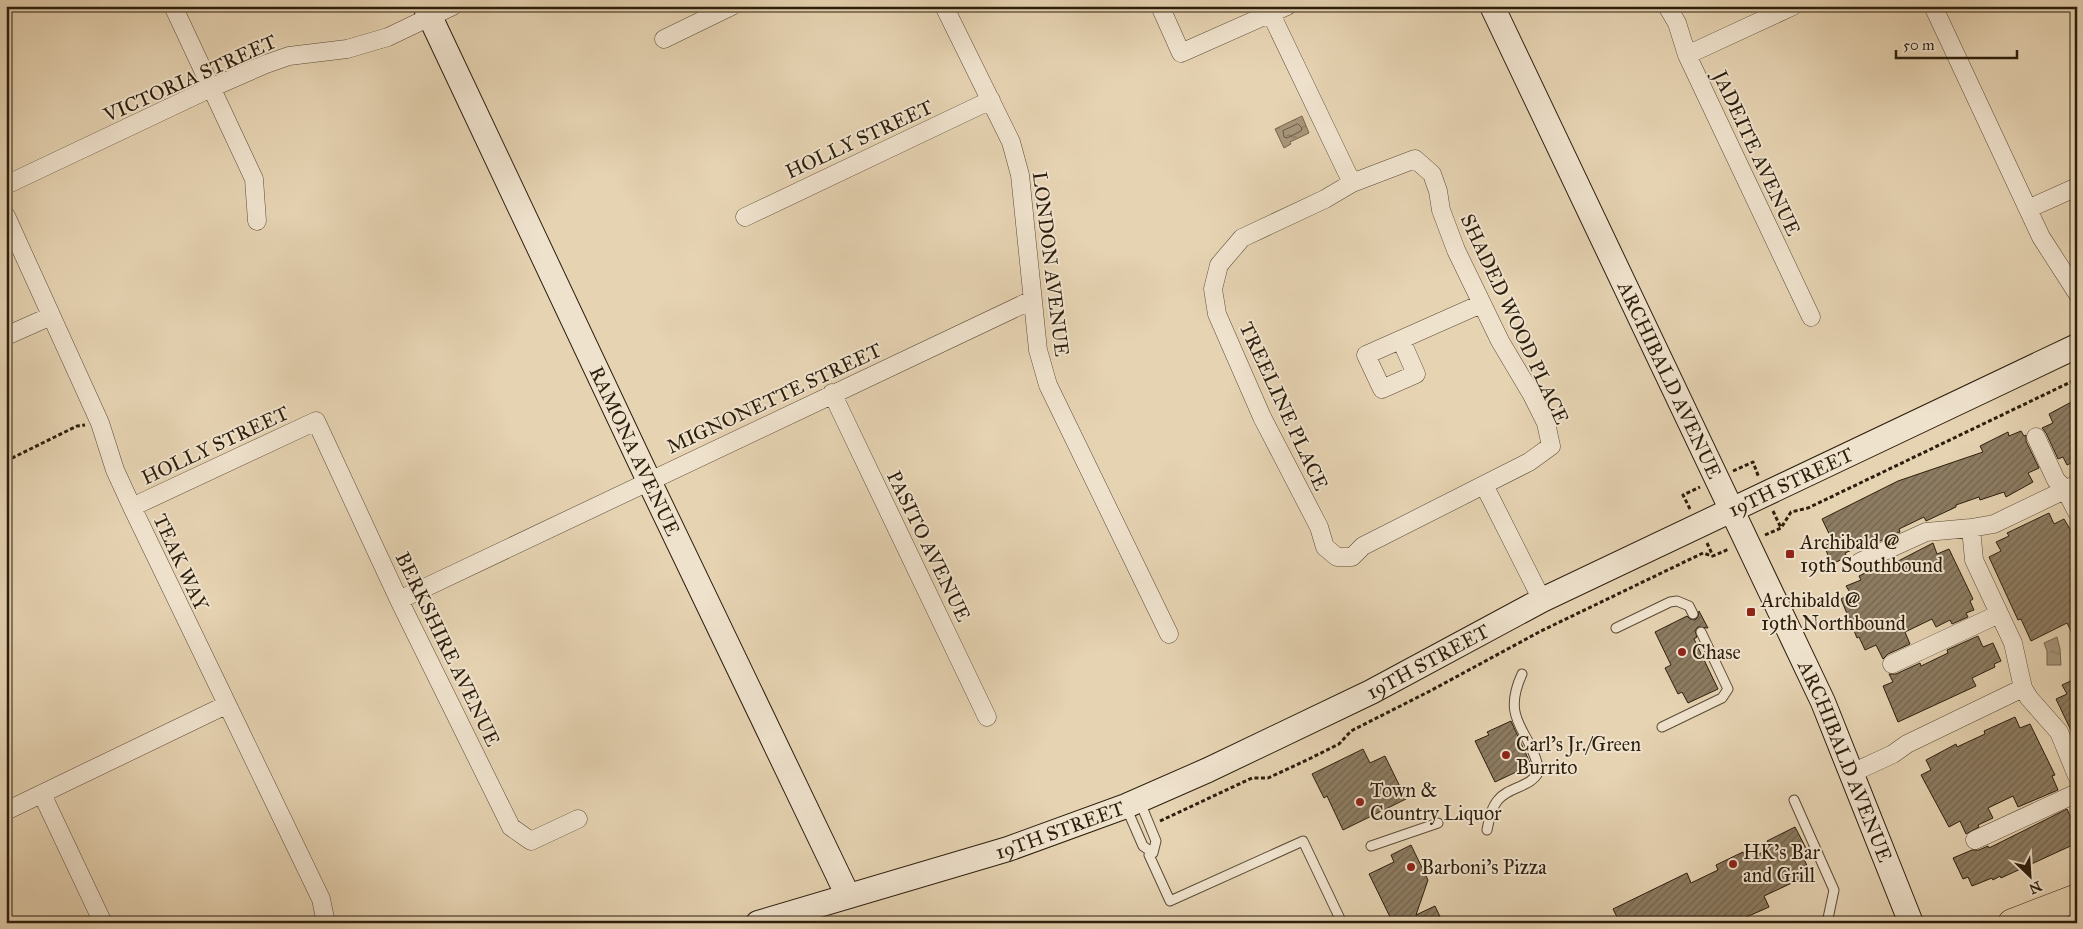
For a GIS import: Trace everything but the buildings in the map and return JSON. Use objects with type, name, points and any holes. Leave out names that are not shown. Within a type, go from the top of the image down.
[{"type":"highway","points":[[2012,923],[2077,898]]},
{"type":"main road","name":"ARCHIBALD AVENUE","points":[[1492,6],[1823,702],[1911,923]]},
{"type":"main road","name":"RAMONA AVENUE","points":[[427,12],[648,481],[848,896]]},
{"type":"main road","name":"19TH STREET","points":[[758,923],[1008,849],[1133,803],[1208,770],[1372,692],[1542,600],[1733,511],[2077,346]]},
{"type":"street","points":[[173,6],[254,178],[257,221]]},
{"type":"street","name":"VICTORIA STREET","points":[[6,185],[211,88],[289,56],[347,48],[388,37],[427,12],[453,6]]},
{"type":"street","points":[[664,39],[732,6]]},
{"type":"street","name":"LONDON AVENUE","points":[[944,6],[1011,142],[1020,175],[1038,350],[1048,385],[1169,634]]},
{"type":"street","points":[[1160,6],[1181,53],[1287,6]]},
{"type":"street","name":"JADEITE AVENUE","points":[[1667,6],[1677,24],[1687,55],[1812,316]]},
{"type":"street","points":[[1687,55],[1793,6]]},
{"type":"street","points":[[1934,6],[2041,237],[2077,293]]},
{"type":"street","points":[[1271,14],[1352,183]]},
{"type":"street","name":"HOLLY STREET","points":[[745,217],[991,100]]},
{"type":"street","name":"SHADED WOOD PLACE","points":[[1352,183],[1415,159],[1432,174],[1438,191],[1441,210],[1481,304],[1543,416],[1551,446],[1529,462],[1484,485]]},
{"type":"street","name":"TREELINE PLACE","points":[[1352,183],[1325,199],[1242,238],[1219,266],[1213,289],[1217,314],[1224,332],[1262,417],[1319,527],[1325,547],[1337,557],[1352,557],[1363,546],[1484,485]]},
{"type":"street","points":[[2028,209],[2077,188]]},
{"type":"street","name":"TEAK WAY","points":[[6,216],[100,423],[115,470],[226,705],[321,899],[326,923]]},
{"type":"street","name":"MIGNONETTE STREET","points":[[399,600],[832,393],[1032,300]]},
{"type":"street","points":[[1401,340],[1481,304]]},
{"type":"street","points":[[6,336],[51,316]]},
{"type":"street","name":"PASITO AVENUE","points":[[832,393],[987,717]]},
{"type":"street","name":"HOLLY STREET","points":[[132,507],[316,420]]},
{"type":"street","name":"BERKSHIRE AVENUE","points":[[316,420],[399,600],[511,827],[531,841],[578,819]]},
{"type":"street","points":[[2036,437],[2056,480],[2071,486]]},
{"type":"street","points":[[1484,485],[1542,600]]},
{"type":"street","points":[[2071,486],[2077,512]]},
{"type":"street","points":[[1860,562],[1926,532],[1994,524],[2071,486]]},
{"type":"street","points":[[1970,528],[1974,560],[2013,643],[2023,688],[2029,698],[2060,732],[2077,776]]},
{"type":"street","points":[[1892,664],[1999,614]]},
{"type":"street","points":[[1852,773],[2023,688]]},
{"type":"street","points":[[6,811],[226,705]]},
{"type":"street","points":[[1974,840],[2077,792]]},
{"type":"street","points":[[42,794],[103,923]]},
{"type":"lane","points":[[1616,628],[1670,602],[1677,601],[1689,606],[1693,614]]},
{"type":"lane","points":[[1662,727],[1722,698],[1728,689],[1701,632]]},
{"type":"lane","points":[[1487,830],[1491,813],[1499,798],[1536,778],[1539,771],[1514,711],[1515,693],[1522,674]]},
{"type":"lane","points":[[1794,800],[1834,890],[1827,923]]},
{"type":"lane","points":[[1133,803],[1156,841],[1153,853],[1142,846],[1133,803]]},
{"type":"lane","points":[[1371,846],[1438,823]]},
{"type":"lane","points":[[1149,855],[1170,901],[1304,841],[1342,923]]},
{"type":"path","points":[[1781,528],[1791,512],[1808,508],[2077,379]]},
{"type":"path","points":[[6,461],[76,426],[100,423]]},
{"type":"path","points":[[1160,821],[1252,778],[1268,778],[1309,759],[1339,744],[1351,731],[1430,692],[1541,631],[1703,553],[1713,556]]},
{"type":"water","points":[[1302,116],[1309,133],[1290,142],[1291,144],[1284,148],[1275,129]]},
{"type":"water","points":[[2057,637],[2061,665],[2047,665],[2047,651],[2044,643]]},
{"type":"place","name":"Archibald @ 19th Southbound","points":[[1790,554]]},
{"type":"place","name":"Archibald @ 19th Northbound","points":[[1751,612]]},
{"type":"place","name":"Chase","points":[[1682,652]]},
{"type":"place","name":"Carl's Jr./Green Burrito","points":[[1506,755]]},
{"type":"place","name":"Town & Country Liquor","points":[[1360,802]]},
{"type":"place","name":"HK's Bar and Grill","points":[[1733,864]]},
{"type":"place","name":"Barboni's Pizza","points":[[1411,867]]}]
